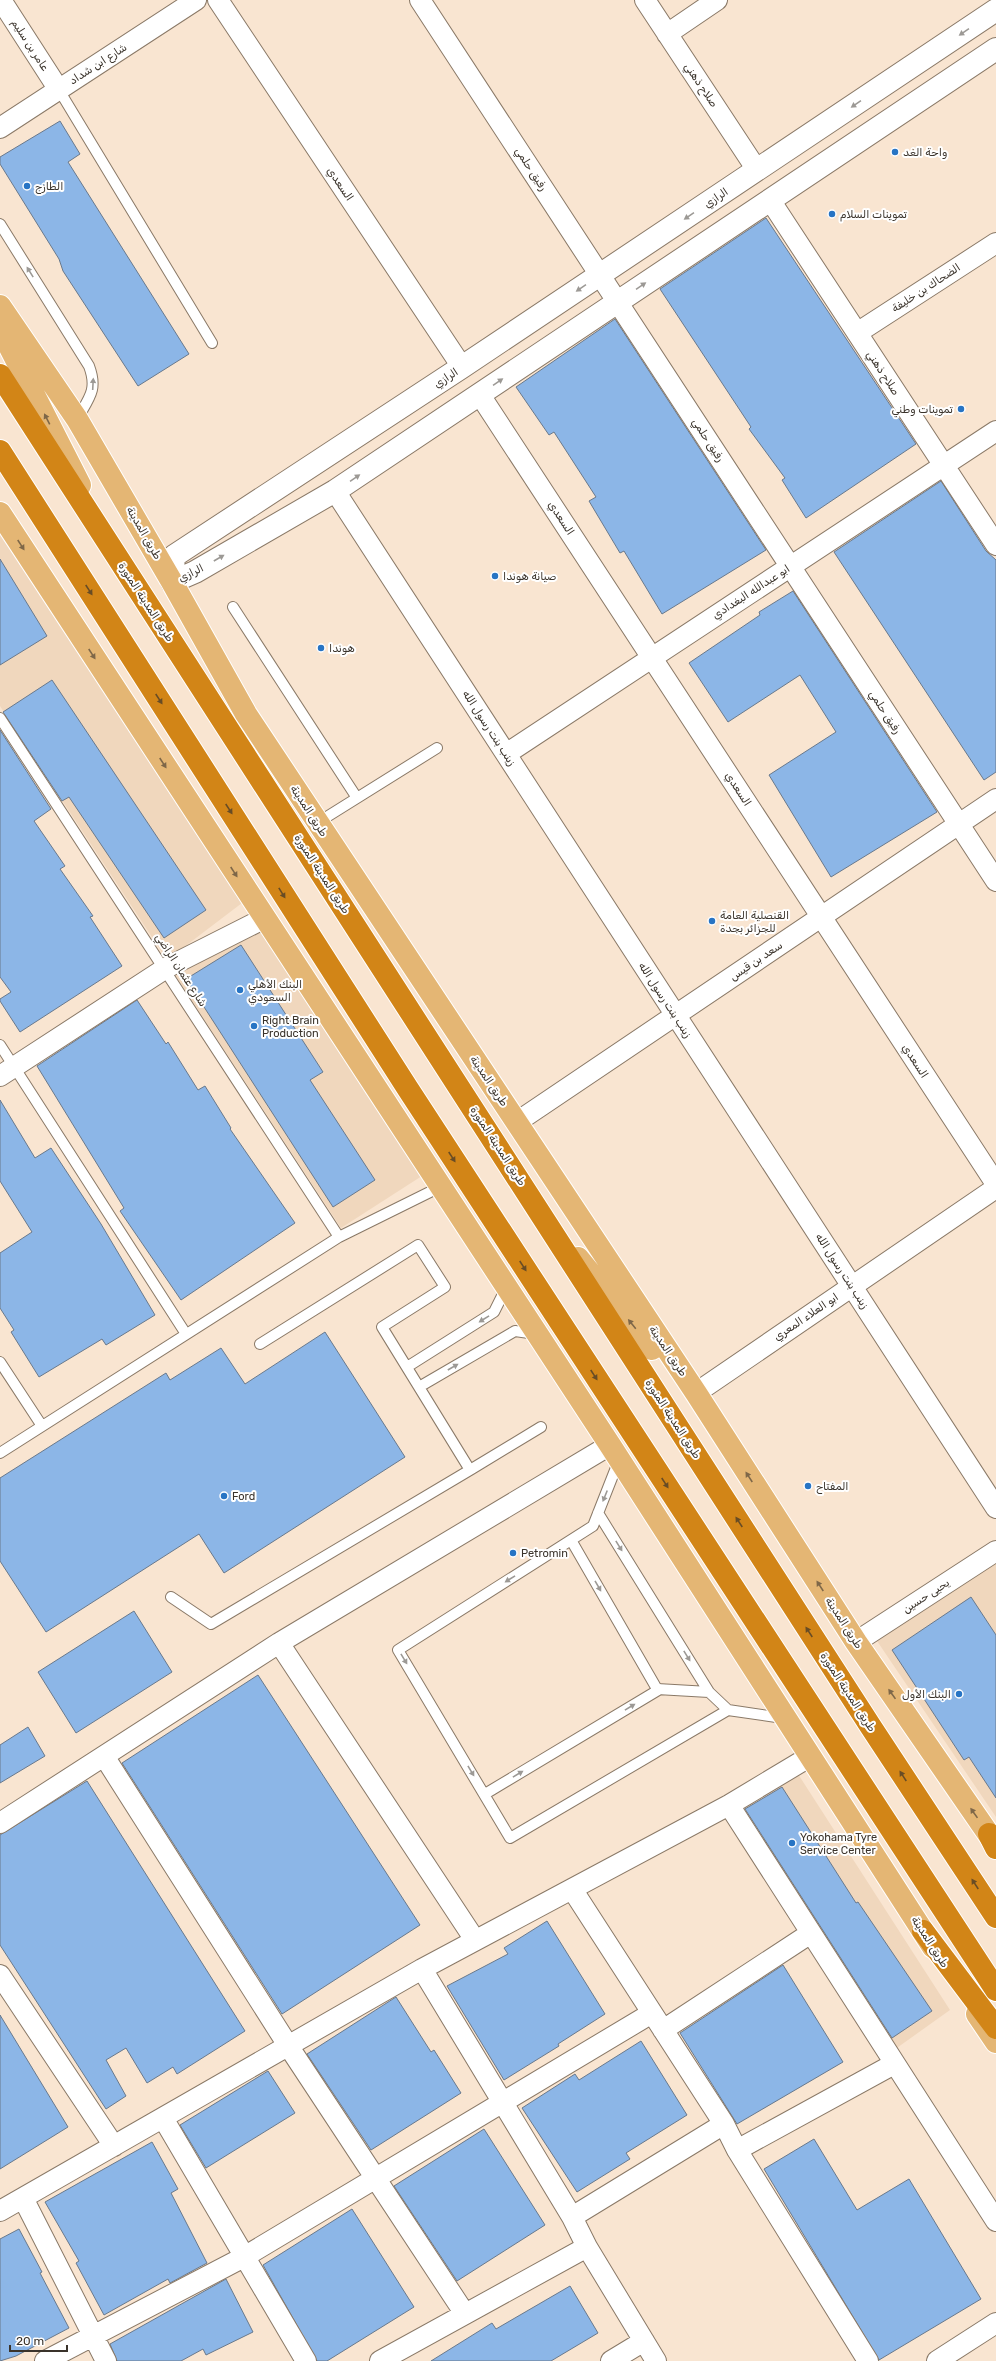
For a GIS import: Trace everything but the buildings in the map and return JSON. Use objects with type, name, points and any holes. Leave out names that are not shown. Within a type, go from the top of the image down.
[{"type":"highway","name":"طريق المدينة المنورة","points":[[0,375],[871,1727],[996,1917]]},
{"type":"highway","points":[[0,451],[318,948],[996,1990]]},
{"type":"highway","points":[[0,467],[74,566]]},
{"type":"highway","points":[[923,1931],[996,2028]]},
{"type":"main road","name":"طريق المدينة","points":[[0,306],[77,419],[172,582],[246,714],[696,1393],[856,1642],[994,1842]]},
{"type":"main road","points":[[0,328],[115,554]]},
{"type":"main road","name":"طريق المدينة","points":[[0,512],[614,1452],[783,1718],[996,2042]]},
{"type":"main road","points":[[318,948],[533,1330]]},
{"type":"main road","points":[[539,1211],[719,1430]]},
{"type":"street","name":"عامر بن سليم","points":[[1,0],[59,90]]},
{"type":"street","name":"شارع ابن شداد","points":[[0,128],[196,0]]},
{"type":"street","name":"السعدي","points":[[218,0],[462,367]]},
{"type":"street","name":"رفيق حلمي","points":[[420,0],[996,881]]},
{"type":"street","name":"صلاح ذهني","points":[[645,0],[757,170]]},
{"type":"street","points":[[668,34],[717,0]]},
{"type":"street","name":"الرازي","points":[[996,10],[462,367],[174,556],[172,582],[195,572],[335,491],[996,49]]},
{"type":"street","name":"صلاح ذهني","points":[[770,200],[996,545]]},
{"type":"street","name":"الضحاك بن خليفة","points":[[857,333],[996,243]]},
{"type":"street","name":"السعدي","points":[[480,394],[996,1184]]},
{"type":"street","points":[[391,414],[411,441]]},
{"type":"street","name":"ابو عبدالله البغدادي","points":[[506,754],[996,431]]},
{"type":"street","name":"زينب بنت رسول الله","points":[[335,491],[996,1508]]},
{"type":"street","name":"سعد بن قيس","points":[[517,1122],[996,799]]},
{"type":"street","points":[[7,1071],[166,968],[265,918]]},
{"type":"street","name":"ابو العلاء المعري","points":[[696,1393],[996,1188]]},
{"type":"street","points":[[0,1823],[279,1643],[614,1452]]},
{"type":"street","name":"يحيى حسين","points":[[856,1642],[996,1551]]},
{"type":"street","points":[[279,1643],[475,1940]]},
{"type":"street","points":[[104,1756],[289,2046],[465,2314]]},
{"type":"street","points":[[0,2211],[422,1969],[729,1804],[809,1757]]},
{"type":"street","points":[[729,1804],[894,2064],[996,2221]]},
{"type":"street","points":[[572,1889],[724,2124],[737,2150],[868,2361]]},
{"type":"street","points":[[663,2030],[811,1933]]},
{"type":"street","points":[[422,1969],[572,2217],[587,2247],[656,2361]]},
{"type":"street","points":[[0,1975],[114,2146]]},
{"type":"street","points":[[45,2361],[244,2257],[503,2104],[652,2013]]},
{"type":"street","points":[[737,2150],[894,2064]]},
{"type":"street","points":[[163,2118],[306,2361]]},
{"type":"street","points":[[572,2217],[724,2124]]},
{"type":"street","points":[[23,2198],[106,2361]]},
{"type":"street","points":[[380,2361],[587,2247]]},
{"type":"street","points":[[937,2361],[996,2323]]},
{"type":"street","points":[[611,2361],[644,2341]]},
{"type":"lane","points":[[59,90],[212,343]]},
{"type":"lane","points":[[0,224],[89,366],[94,379],[94,390],[77,419]]},
{"type":"lane","points":[[233,607],[357,798]]},
{"type":"lane","name":"شارع عثمان الراضي","points":[[0,718],[166,968],[339,1236]]},
{"type":"lane","points":[[317,823],[437,748]]},
{"type":"lane","points":[[0,1045],[7,1071],[186,1334]]},
{"type":"lane","points":[[0,1453],[339,1236],[440,1187]]},
{"type":"lane","points":[[260,1344],[418,1245],[445,1288],[382,1327],[470,1470]]},
{"type":"lane","points":[[407,1367],[494,1312],[506,1288]]},
{"type":"lane","points":[[419,1387],[515,1330],[533,1330]]},
{"type":"lane","points":[[0,1362],[42,1426]]},
{"type":"lane","points":[[171,1597],[211,1624],[541,1427]]},
{"type":"lane","points":[[614,1452],[598,1513],[593,1526],[398,1650],[510,1838],[728,1710]]},
{"type":"lane","points":[[598,1513],[709,1692],[728,1710],[783,1718]]},
{"type":"lane","points":[[571,1540],[657,1689],[709,1692]]},
{"type":"lane","points":[[485,1794],[660,1689]]},
{"type":"shaded area","points":[[0,526],[242,903],[167,960],[0,706]]},
{"type":"shaded area","points":[[259,918],[425,1174],[341,1228],[174,973]]},
{"type":"shaded area","name":"البنك الأول","points":[[996,1560],[996,1817],[875,1638]]},
{"type":"shaded area","points":[[798,1774],[950,2010],[894,2050],[735,1807]]},
{"type":"place","name":"واحة الغد","points":[[895,152]]},
{"type":"place","name":"الطازج","points":[[27,186]]},
{"type":"place","name":"تموينات السلام","points":[[832,214]]},
{"type":"place","name":"تموينات وطني","points":[[961,409]]},
{"type":"place","name":"صيانة هوندا","points":[[495,576]]},
{"type":"place","name":"هوندا","points":[[321,648]]},
{"type":"place","name":"القنصلية العامة للجزائر بجدة","points":[[712,921]]},
{"type":"place","name":"البنك الأهلي السعودي","points":[[240,990]]},
{"type":"place","name":"Right Brain Production","points":[[254,1026]]},
{"type":"place","name":"المفتاح","points":[[808,1486]]},
{"type":"place","name":"Ford","points":[[224,1496]]},
{"type":"place","name":"Petromin","points":[[513,1553]]},
{"type":"place","name":"البنك الأول","points":[[959,1694]]},
{"type":"place","name":"Yokohama Tyre Service Center","points":[[792,1843]]}]
